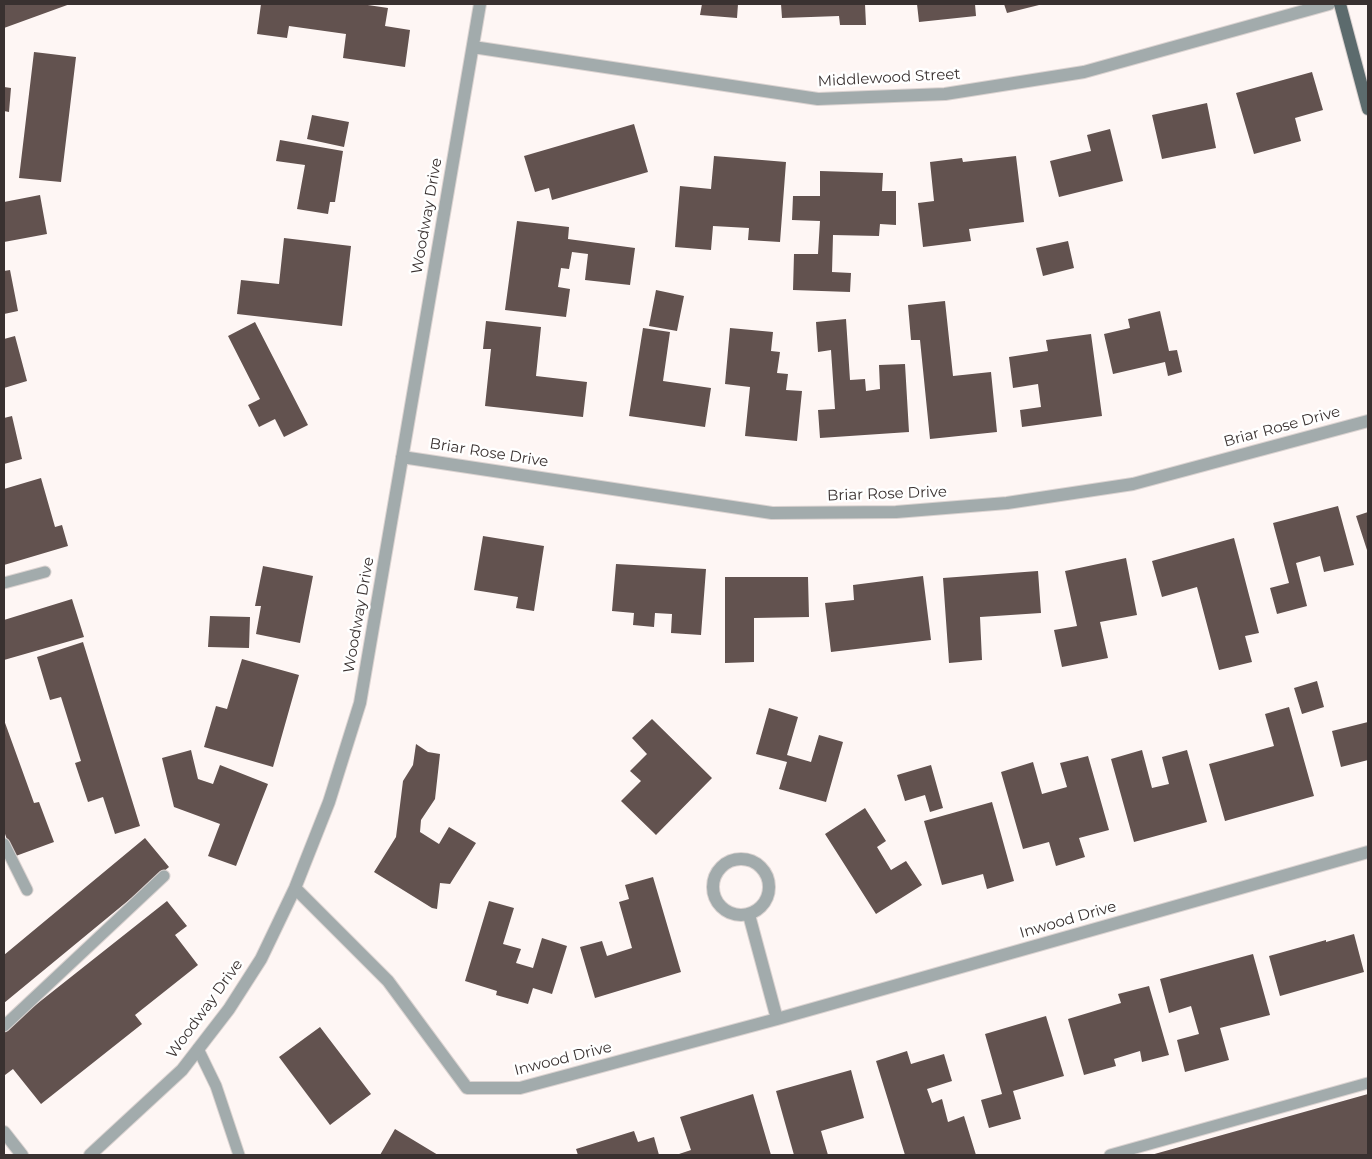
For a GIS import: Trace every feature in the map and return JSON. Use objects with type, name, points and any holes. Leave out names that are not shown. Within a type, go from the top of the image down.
[{"type":"main road","points":[[1340,4],[1368,109]]},
{"type":"street","name":"Woodway Drive","points":[[90,1155],[182,1070],[229,1010],[261,959],[295,888],[329,802],[360,703],[480,4]]},
{"type":"street","name":"Middlewood Street","points":[[473,47],[818,99],[945,94],[1084,72],[1329,4]]},
{"type":"street","name":"Briar Rose Drive","points":[[402,457],[772,513],[896,512],[1007,503],[1133,484],[1368,421]]},
{"type":"street","name":"Inwood Drive","points":[[295,888],[388,981],[466,1088],[520,1088],[777,1020],[1368,852]]},
{"type":"street","points":[[734,859],[753,861],[762,867],[770,884],[769,894],[765,903],[749,915],[731,914],[724,910],[714,895],[712,886],[714,877],[725,863],[734,859]]},
{"type":"street","points":[[749,915],[777,1020]]},
{"type":"street","points":[[4,1132],[22,1155]]},
{"type":"lane","points":[[4,583],[45,572]]},
{"type":"lane","points":[[4,844],[26,890]]},
{"type":"lane","points":[[4,1026],[164,876]]},
{"type":"lane","points":[[198,1049],[216,1086],[239,1155]]},
{"type":"lane","points":[[1110,1155],[1368,1083]]},
{"type":"building","points":[[4,4],[70,4],[4,28]]},
{"type":"building","points":[[261,4],[361,4],[388,8],[385,26],[410,30],[405,67],[343,58],[346,34],[289,26],[287,38],[257,34]]},
{"type":"building","points":[[702,4],[738,4],[737,18],[700,15]]},
{"type":"building","points":[[781,4],[865,4],[866,25],[840,25],[839,16],[782,18]]},
{"type":"building","points":[[917,4],[975,4],[976,16],[919,22]]},
{"type":"building","points":[[1004,4],[1043,4],[1007,13]]},
{"type":"building","points":[[34,52],[76,57],[61,182],[19,178]]},
{"type":"building","points":[[1312,72],[1323,110],[1295,118],[1301,141],[1254,154],[1236,93]]},
{"type":"building","points":[[4,87],[11,88],[9,112],[4,111]]},
{"type":"building","points":[[1207,103],[1216,148],[1162,159],[1152,115]]},
{"type":"building","points":[[312,115],[349,122],[344,147],[307,139]]},
{"type":"building","points":[[634,124],[648,172],[552,200],[549,188],[535,192],[524,156]]},
{"type":"building","points":[[1110,129],[1123,181],[1059,197],[1050,161],[1091,151],[1087,135]]},
{"type":"building","points":[[280,140],[343,151],[335,202],[330,202],[328,214],[297,209],[305,165],[276,161]]},
{"type":"building","points":[[714,156],[786,162],[780,242],[748,240],[749,228],[713,226],[711,250],[675,247],[680,186],[711,189]]},
{"type":"building","points":[[1016,156],[1024,222],[969,229],[971,241],[923,247],[918,203],[934,201],[930,162],[962,158],[963,162]]},
{"type":"building","points":[[820,171],[883,173],[882,191],[896,191],[896,225],[880,224],[879,236],[833,235],[832,272],[851,273],[850,292],[793,290],[794,254],[818,254],[820,221],[792,220],[793,196],[820,196]]},
{"type":"building","points":[[40,195],[47,234],[4,242],[4,202]]},
{"type":"building","points":[[517,221],[569,227],[568,239],[635,248],[630,285],[585,280],[588,254],[572,252],[569,269],[561,268],[558,287],[570,289],[566,317],[505,310]]},
{"type":"building","points":[[284,238],[351,246],[342,326],[237,314],[241,280],[279,284]]},
{"type":"building","points":[[1068,241],[1074,268],[1043,276],[1036,248]]},
{"type":"building","points":[[10,270],[18,311],[4,314],[4,271]]},
{"type":"building","points":[[656,290],[684,296],[677,331],[649,326]]},
{"type":"building","points":[[945,301],[953,376],[991,372],[997,432],[930,439],[920,340],[911,340],[908,305]]},
{"type":"building","points":[[1160,311],[1169,351],[1177,350],[1182,372],[1168,376],[1165,362],[1113,374],[1104,334],[1130,328],[1128,319]]},
{"type":"building","points":[[846,319],[850,380],[865,379],[866,391],[880,389],[879,365],[905,364],[909,432],[820,438],[818,410],[835,409],[831,350],[818,352],[816,322]]},
{"type":"building","points":[[486,321],[541,327],[536,376],[587,382],[583,417],[485,406],[491,349],[483,349]]},
{"type":"building","points":[[255,322],[308,425],[284,437],[275,419],[259,427],[248,405],[260,399],[228,336]]},
{"type":"building","points":[[643,328],[670,332],[663,381],[711,388],[705,427],[629,416]]},
{"type":"building","points":[[730,328],[773,332],[771,351],[780,352],[777,373],[788,374],[786,390],[802,391],[797,441],[745,436],[750,387],[725,384]]},
{"type":"building","points":[[1091,334],[1102,416],[1022,427],[1020,410],[1041,407],[1038,384],[1013,388],[1009,357],[1048,351],[1046,340]]},
{"type":"building","points":[[15,336],[27,381],[4,388],[4,339]]},
{"type":"building","points":[[12,416],[22,459],[4,464],[4,418]]},
{"type":"building","points":[[41,478],[55,527],[62,525],[68,546],[4,565],[4,489]]},
{"type":"building","points":[[1338,506],[1354,565],[1324,572],[1320,556],[1296,563],[1307,606],[1277,614],[1270,588],[1289,583],[1273,523]]},
{"type":"building","points":[[1368,512],[1368,549],[1367,550],[1356,516]]},
{"type":"building","points":[[483,536],[544,546],[534,611],[516,608],[518,597],[474,590]]},
{"type":"building","points":[[1234,538],[1259,633],[1245,636],[1252,662],[1219,670],[1197,587],[1162,597],[1152,561]]},
{"type":"building","points":[[1126,558],[1137,615],[1100,622],[1108,658],[1062,667],[1054,630],[1077,626],[1065,571]]},
{"type":"building","points":[[616,564],[706,569],[701,635],[671,633],[672,614],[655,613],[654,627],[633,625],[634,613],[612,611]]},
{"type":"building","points":[[263,566],[313,576],[300,643],[256,634],[261,606],[255,606]]},
{"type":"building","points":[[1038,571],[1041,613],[980,617],[982,660],[949,663],[943,578]]},
{"type":"building","points":[[923,576],[931,640],[831,652],[825,603],[854,600],[853,585]]},
{"type":"building","points":[[725,577],[808,577],[809,617],[754,618],[754,662],[725,663]]},
{"type":"building","points":[[72,599],[84,637],[4,660],[4,620]]},
{"type":"building","points":[[210,616],[250,617],[249,648],[208,647]]},
{"type":"building","points":[[83,642],[140,826],[115,834],[103,797],[88,802],[75,763],[81,761],[61,697],[50,700],[37,657]]},
{"type":"building","points":[[242,659],[299,675],[273,767],[204,747],[216,706],[227,709]]},
{"type":"building","points":[[1317,681],[1324,707],[1302,714],[1294,688]]},
{"type":"building","points":[[1289,707],[1314,796],[1225,821],[1209,764],[1274,746],[1265,714]]},
{"type":"building","points":[[769,708],[798,717],[787,755],[811,762],[819,735],[843,742],[826,802],[779,789],[787,762],[756,754]]},
{"type":"building","points":[[652,719],[712,778],[656,835],[621,801],[641,781],[630,771],[647,754],[632,738]]},
{"type":"building","points":[[4,720],[34,803],[39,802],[54,842],[13,857],[4,831]]},
{"type":"building","points":[[1368,722],[1368,760],[1341,767],[1332,731]]},
{"type":"building","points":[[416,744],[428,752],[440,754],[435,799],[421,820],[420,832],[439,844],[449,827],[476,843],[450,884],[440,883],[437,909],[432,908],[374,872],[396,837],[403,781],[413,765]]},
{"type":"building","points":[[191,750],[198,779],[213,784],[220,765],[268,784],[236,866],[208,856],[220,824],[174,807],[162,758]]},
{"type":"building","points":[[1142,750],[1152,788],[1169,784],[1162,757],[1187,750],[1207,822],[1134,842],[1111,759]]},
{"type":"building","points":[[1088,756],[1109,830],[1079,838],[1085,857],[1056,866],[1049,842],[1023,849],[1001,772],[1033,762],[1042,794],[1067,787],[1060,763]]},
{"type":"building","points":[[931,765],[943,808],[930,812],[925,795],[905,801],[897,775]]},
{"type":"building","points":[[992,802],[1014,881],[987,889],[983,874],[942,885],[924,821]]},
{"type":"building","points":[[865,808],[886,841],[877,847],[891,870],[906,861],[922,885],[876,914],[825,834]]},
{"type":"building","points":[[145,838],[169,867],[4,1003],[4,955]]},
{"type":"building","points":[[653,877],[681,972],[595,998],[580,947],[602,941],[607,956],[632,948],[619,902],[629,899],[625,885]]},
{"type":"building","points":[[167,901],[187,926],[175,935],[198,965],[135,1015],[142,1024],[41,1104],[13,1069],[4,1074],[4,1030]]},
{"type":"building","points":[[489,901],[514,908],[503,944],[521,949],[516,963],[533,968],[542,938],[567,946],[552,994],[533,988],[528,1004],[496,995],[497,991],[465,981]]},
{"type":"building","points":[[1354,934],[1364,972],[1280,996],[1269,956]]},
{"type":"building","points":[[1253,954],[1270,1015],[1220,1028],[1229,1060],[1185,1072],[1177,1040],[1199,1034],[1191,1006],[1169,1013],[1160,979]]},
{"type":"building","points":[[1149,986],[1169,1055],[1142,1062],[1140,1051],[1114,1059],[1116,1066],[1084,1075],[1068,1019],[1121,1003],[1118,994]]},
{"type":"building","points":[[1046,1016],[1064,1076],[1013,1091],[1021,1119],[989,1128],[981,1100],[1002,1094],[985,1034]]},
{"type":"building","points":[[320,1027],[371,1094],[330,1125],[279,1057]]},
{"type":"building","points":[[907,1051],[911,1064],[944,1054],[952,1081],[927,1089],[932,1103],[942,1099],[948,1122],[964,1116],[976,1155],[905,1155],[876,1061]]},
{"type":"building","points":[[851,1070],[864,1118],[821,1131],[828,1155],[794,1155],[776,1091]]},
{"type":"building","points":[[753,1094],[771,1155],[676,1155],[691,1150],[680,1117]]},
{"type":"building","points":[[1368,1094],[1368,1155],[1151,1155]]},
{"type":"building","points":[[395,1129],[438,1155],[380,1155]]},
{"type":"building","points":[[634,1131],[638,1142],[654,1137],[659,1155],[578,1155],[576,1149]]}]
